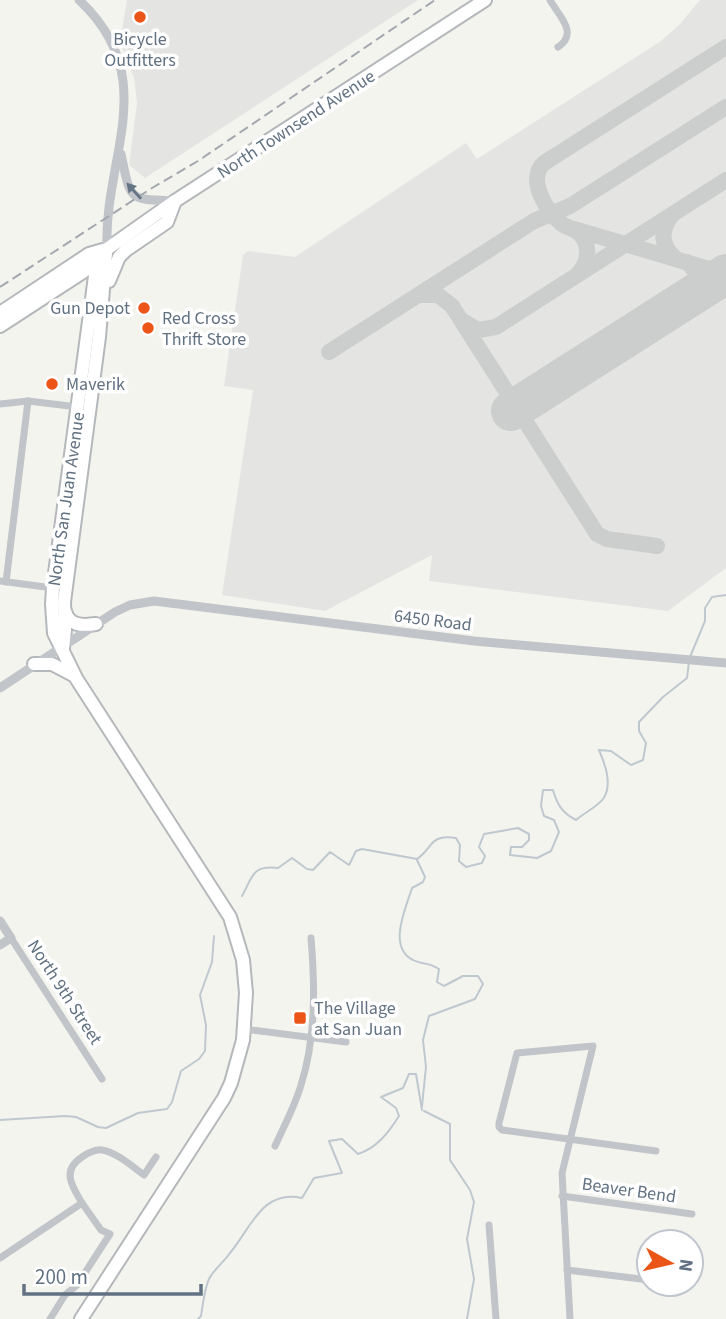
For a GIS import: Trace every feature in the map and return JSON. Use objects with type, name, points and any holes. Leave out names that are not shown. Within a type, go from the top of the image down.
[{"type":"highway","name":"North Townsend Avenue","points":[[0,326],[86,270],[107,249],[175,201],[485,0]]},
{"type":"highway","points":[[99,337],[113,268],[126,250],[167,222],[175,201]]},
{"type":"highway","name":"North Townsend Avenue","points":[[0,313],[89,254],[107,249]]},
{"type":"highway","name":"North San Juan Avenue","points":[[81,1319],[224,1098],[236,1070],[244,1028],[245,977],[240,945],[230,917],[76,678],[54,633],[53,588],[96,268],[107,249]]},
{"type":"highway","name":"North San Juan Avenue","points":[[63,648],[64,608],[75,507],[99,337],[107,249]]},
{"type":"highway","points":[[20,313],[30,312],[69,286],[85,288],[92,299]]},
{"type":"highway","points":[[64,608],[66,617],[75,624],[96,624]]},
{"type":"highway","points":[[34,664],[56,665],[76,678]]},
{"type":"street","points":[[79,0],[110,41],[125,91],[120,149],[106,228],[107,249]]},
{"type":"street","points":[[550,0],[568,29],[567,41],[558,47]]},
{"type":"street","points":[[120,149],[126,182],[137,197],[145,201],[175,201]]},
{"type":"street","points":[[28,401],[3,582],[53,588]]},
{"type":"street","points":[[0,404],[28,401],[78,407]]},
{"type":"street","name":"6450 Road","points":[[96,624],[137,603],[170,603],[474,641],[726,663]]},
{"type":"street","points":[[0,688],[96,624]]},
{"type":"street","name":"North 9th Street","points":[[0,921],[102,1079]]},
{"type":"street","points":[[0,945],[11,938]]},
{"type":"street","points":[[275,1146],[302,1085],[315,987],[311,938]]},
{"type":"street","points":[[244,1028],[346,1042]]},
{"type":"street","points":[[570,1319],[562,1173],[570,1139],[593,1046],[517,1053],[499,1127],[502,1130],[570,1139],[656,1151]]},
{"type":"street","points":[[50,1319],[65,1295],[77,1285],[110,1234],[101,1230],[82,1203],[69,1181],[69,1170],[83,1156],[95,1150],[104,1150],[144,1175],[156,1157]]},
{"type":"street","name":"Beaver Bend","points":[[562,1196],[692,1214]]},
{"type":"street","points":[[0,1258],[82,1203]]},
{"type":"street","points":[[489,1225],[496,1319]]},
{"type":"street","points":[[566,1270],[635,1278]]},
{"type":"shaded area","points":[[127,0],[418,0],[145,178],[129,165],[137,103],[134,78],[120,42]]},
{"type":"shaded area","points":[[700,0],[726,0],[726,568],[668,611],[429,581],[432,555],[325,611],[222,595],[253,390],[224,386],[243,255],[248,251],[295,257],[466,143],[477,159],[661,41]]},
{"type":"waterway","points":[[690,657],[705,621],[705,608],[712,597],[726,595]]},
{"type":"waterway","points":[[242,896],[258,870],[278,868],[292,858],[307,869],[313,870],[330,852],[349,865],[356,851],[362,849],[417,859],[433,842],[447,837],[456,838],[460,845],[459,861],[466,867],[482,863],[485,856],[479,847],[484,834],[518,828],[529,834],[529,840],[522,847],[511,847],[510,855],[537,858],[551,851],[559,832],[554,820],[544,816],[541,806],[543,790],[553,790],[561,808],[576,820],[597,805],[606,793],[608,781],[599,750],[611,751],[631,765],[643,760],[646,743],[639,731],[639,722],[663,697],[687,678],[689,662]]},
{"type":"waterway","points":[[417,860],[425,877],[423,882],[412,888],[400,927],[401,946],[405,954],[413,960],[439,969],[437,982],[444,986],[463,976],[478,976],[483,984],[475,999],[429,1016],[423,1040],[426,1067],[422,1106]]},
{"type":"waterway","points":[[0,1120],[65,1116],[76,1117],[106,1128],[138,1113],[167,1109],[172,1102],[181,1071],[199,1059],[205,1051],[206,1025],[200,995],[212,962],[214,936]]},
{"type":"waterway","points":[[198,1319],[209,1279],[259,1213],[277,1199],[302,1198],[314,1178],[342,1173],[329,1141],[342,1139],[358,1154],[377,1144],[399,1116],[396,1108],[381,1097],[403,1088],[409,1074],[416,1074],[422,1110]]},
{"type":"waterway","points":[[424,1111],[450,1124],[450,1160],[470,1190],[474,1202],[467,1239],[474,1279],[467,1319]]},
{"type":"taxiway","points":[[578,274],[585,264],[587,246],[581,236],[556,219],[545,204],[538,186],[539,170],[544,163],[726,47]]},
{"type":"taxiway","points":[[329,352],[534,221],[570,206],[726,107]]},
{"type":"taxiway","points":[[463,321],[478,330],[496,327],[726,180]]},
{"type":"taxiway","points":[[672,215],[665,226],[663,237],[664,243],[675,258]]},
{"type":"taxiway","points":[[574,229],[726,272]]},
{"type":"taxiway","points":[[686,262],[695,271],[697,281],[694,291],[686,300]]},
{"type":"taxiway","points":[[420,295],[438,295],[452,306],[597,534],[607,539],[657,546]]},
{"type":"runway","points":[[511,411],[726,274]]},
{"type":"railway","points":[[0,287],[198,161],[435,0]]},
{"type":"place","name":"Bicycle Outfitters","points":[[140,17]]},
{"type":"place","name":"Gun Depot","points":[[144,308]]},
{"type":"place","name":"Red Cross Thrift Store","points":[[148,328]]},
{"type":"place","name":"Maverik","points":[[52,384]]},
{"type":"place","name":"The Village at San Juan","points":[[300,1018]]}]
